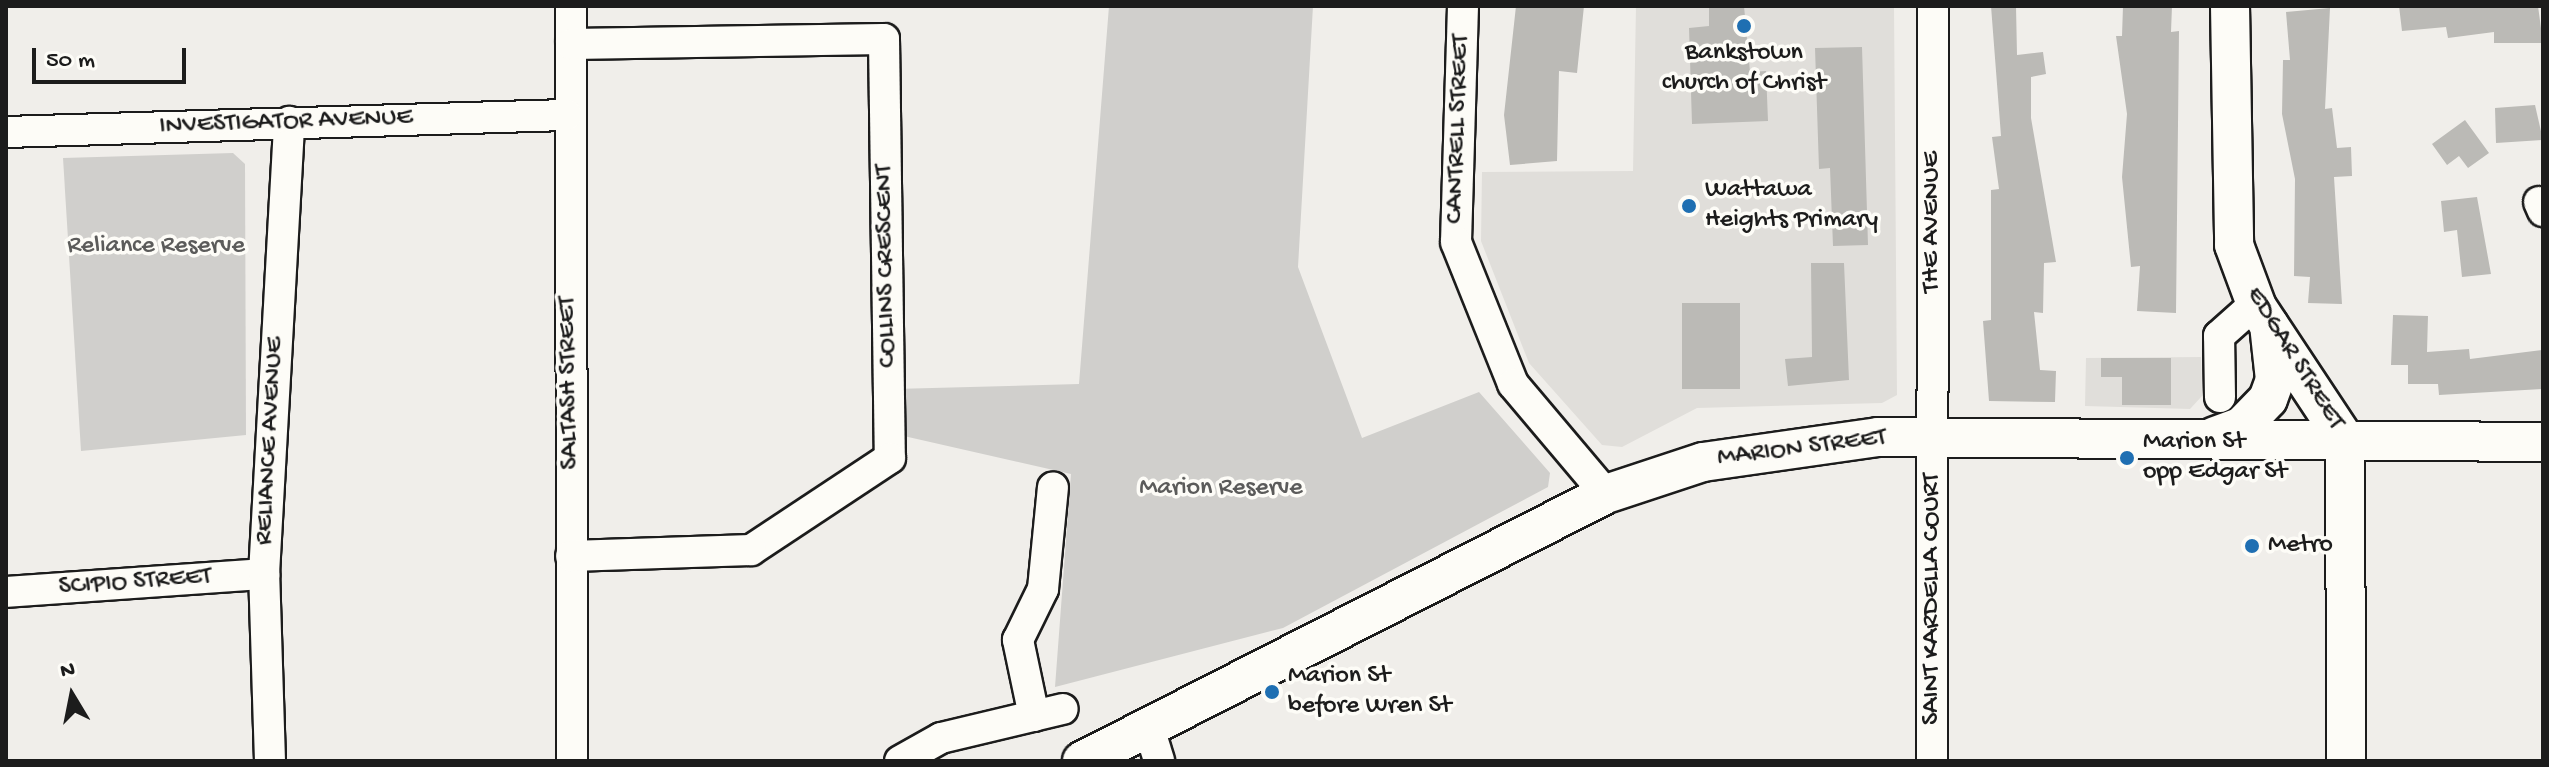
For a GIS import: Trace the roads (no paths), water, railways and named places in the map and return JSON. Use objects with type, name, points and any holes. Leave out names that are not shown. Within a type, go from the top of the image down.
[{"type":"main road","name":"EDGAR STREET","points":[[2230,6],[2234,245],[2262,313],[2345,440],[2346,761]]},
{"type":"main road","points":[[2209,439],[2242,426],[2268,399],[2275,380],[2262,313]]},
{"type":"main road","name":"MARION STREET","points":[[1082,761],[1154,746],[1606,494],[1765,449],[1933,437],[2543,442]]},
{"type":"street","name":"SALTASH STREET","points":[[571,6],[567,115],[572,761]]},
{"type":"street","name":"CANTRELL STREET","points":[[1463,6],[1456,242],[1513,384],[1606,494]]},
{"type":"street","name":"THE AVENUE","points":[[1933,6],[1933,437]]},
{"type":"street","name":"COLLINS CRESCENT","points":[[571,44],[884,39],[890,458],[751,550],[571,556]]},
{"type":"street","name":"INVESTIGATOR AVENUE","points":[[6,132],[567,115]]},
{"type":"street","name":"RELIANCE AVENUE","points":[[270,761],[264,574],[289,122]]},
{"type":"street","points":[[2220,397],[2219,336],[2262,313]]},
{"type":"street","name":"SAINT KARDELLA COURT","points":[[1932,761],[1933,437]]},
{"type":"street","points":[[1034,716],[1017,651],[1043,589],[1053,487]]},
{"type":"street","name":"SCIPIO STREET","points":[[6,592],[264,574]]},
{"type":"street","points":[[900,761],[941,738],[1063,709]]},
{"type":"place","name":"Bankstown church of Christ","points":[[1744,26]]},
{"type":"place","name":"Wattawa Heights Primary","points":[[1689,206]]},
{"type":"place","name":"Marion St opp Edgar St","points":[[2127,458]]},
{"type":"place","name":"Metro","points":[[2252,546]]},
{"type":"place","name":"Marion St before Wren St","points":[[1272,692]]},
{"type":"park label","name":"Reliance Reserve","points":[[156,247]]},
{"type":"park label","name":"Marion Reserve","points":[[1221,489]]}]
